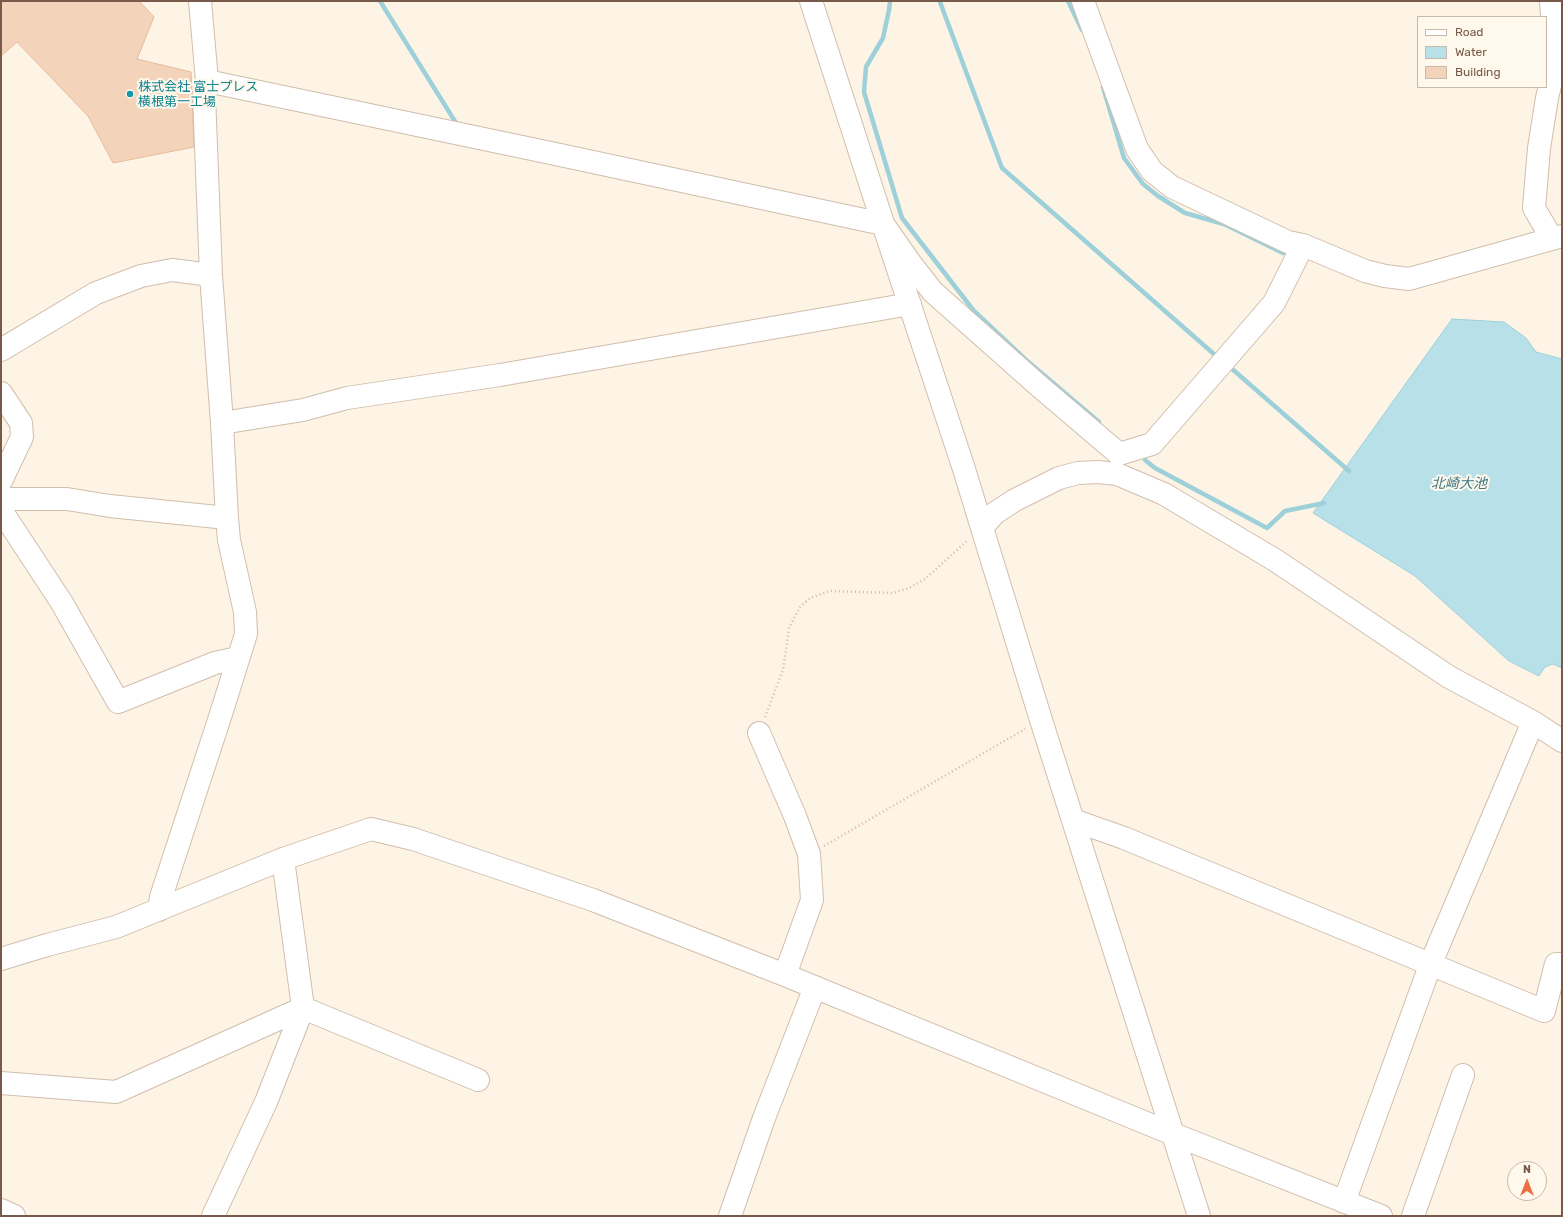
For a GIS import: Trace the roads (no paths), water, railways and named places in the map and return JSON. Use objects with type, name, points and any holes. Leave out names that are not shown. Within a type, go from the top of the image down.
[{"type":"street","points":[[159,910],[161,897],[246,634],[245,612],[229,540],[227,518],[222,423],[211,274],[204,95],[207,82],[200,1]]},
{"type":"street","points":[[811,1],[983,526],[1041,720],[1199,1216]]},
{"type":"street","points":[[1083,1],[1137,149],[1152,171],[1172,187],[1288,242],[1303,245],[1365,271],[1385,276],[1409,279],[1557,238],[1534,208],[1539,148],[1547,98],[1555,64],[1551,1]]},
{"type":"street","points":[[207,82],[883,224],[910,264],[933,292],[1039,386],[1118,464],[1164,494],[1275,560],[1450,677],[1533,722],[1562,742]]},
{"type":"street","points":[[983,526],[995,513],[1015,500],[1059,478],[1078,473],[1098,472],[1118,464],[1152,444],[1274,303],[1303,245]]},
{"type":"street","points":[[1,350],[96,293],[140,276],[172,270],[211,274]]},
{"type":"street","points":[[222,423],[303,410],[346,398],[500,375],[910,304]]},
{"type":"street","points":[[1,393],[21,423],[22,437],[1,480]]},
{"type":"street","points":[[1,499],[67,499],[110,506],[227,518]]},
{"type":"street","points":[[1,510],[62,603],[118,702],[215,663],[238,658]]},
{"type":"street","points":[[1344,1202],[1431,963],[1533,722]]},
{"type":"street","points":[[759,732],[810,854],[812,900],[786,974]]},
{"type":"street","points":[[1073,820],[1124,838],[1431,963],[1544,1011],[1556,964],[1562,964]]},
{"type":"street","points":[[1,959],[116,927],[283,859],[371,829],[414,839],[593,900],[786,974],[1173,1134],[1381,1216]]},
{"type":"street","points":[[213,1216],[266,1102],[303,1008],[283,859]]},
{"type":"street","points":[[730,1216],[764,1118],[815,987]]},
{"type":"street","points":[[1,1083],[116,1092],[303,1008],[478,1080]]},
{"type":"street","points":[[1413,1216],[1463,1075]]},
{"type":"street","points":[[1,1210],[14,1216]]},
{"type":"water","name":"北崎大池","points":[[1452,319],[1504,322],[1526,338],[1536,352],[1562,359],[1562,668],[1553,664],[1545,667],[1539,676],[1509,661],[1415,576],[1313,513]]},
{"type":"waterway","points":[[380,1],[456,123]]},
{"type":"waterway","points":[[890,1],[883,38],[866,67],[864,92],[902,218],[974,311],[1025,359],[1099,422]]},
{"type":"waterway","points":[[1068,1],[1082,30]]},
{"type":"waterway","points":[[940,2],[1002,168],[1215,355]]},
{"type":"waterway","points":[[1103,87],[1124,158],[1143,184],[1158,196],[1185,213],[1224,224],[1283,253]]},
{"type":"waterway","points":[[1231,368],[1349,471]]},
{"type":"waterway","points":[[1145,460],[1155,468],[1267,528],[1285,511],[1324,503]]},
{"type":"place","name":"株式会社 富士プレス 横根第一工場","points":[[130,94]]}]
